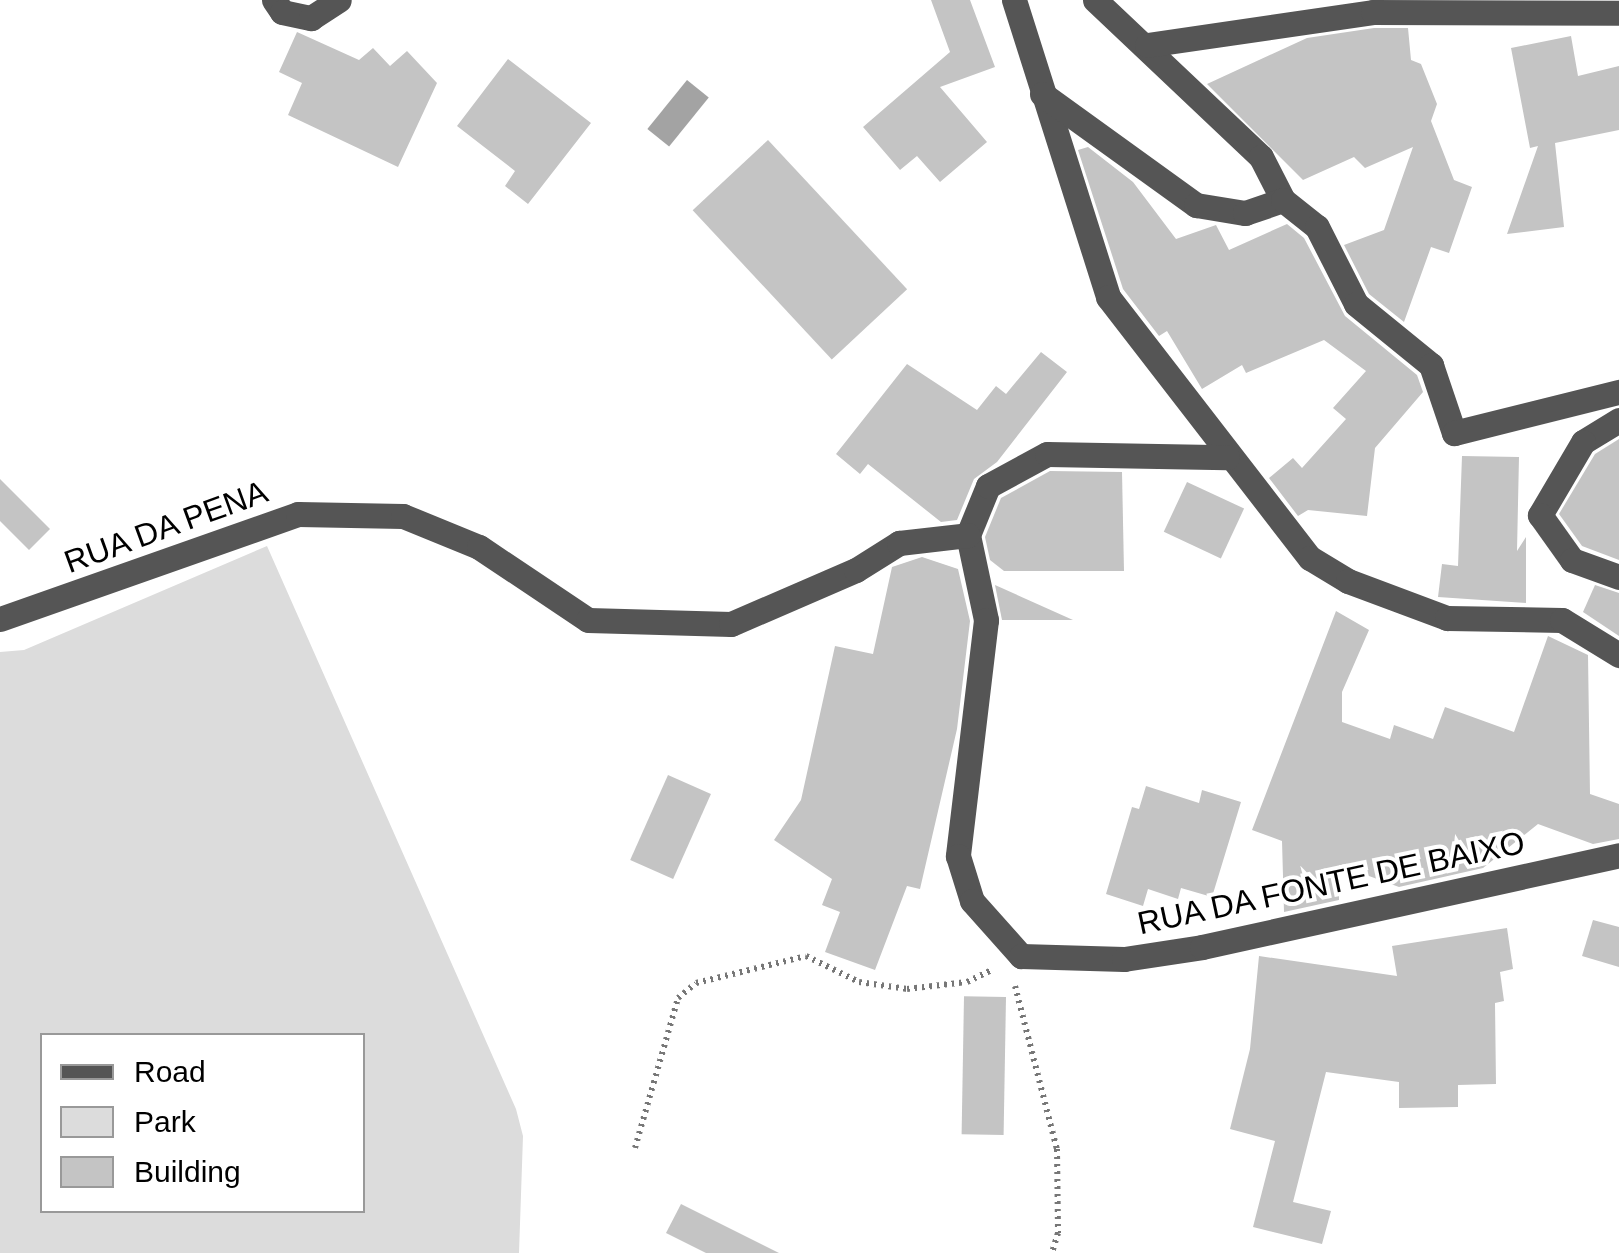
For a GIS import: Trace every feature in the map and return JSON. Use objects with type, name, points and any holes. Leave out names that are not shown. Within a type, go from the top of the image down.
[{"type":"street","points":[[274,0],[282,12],[311,18],[339,0]]},
{"type":"street","points":[[1014,0],[1108,297],[1227,457],[1328,572],[1448,618],[1562,620],[1581,626],[1619,655]]},
{"type":"street","points":[[1095,0],[1261,157],[1283,200],[1317,227],[1356,304],[1431,365],[1454,434],[1619,392]]},
{"type":"street","points":[[1147,46],[1373,12],[1619,13]]},
{"type":"street","points":[[1042,94],[1196,205],[1244,213],[1283,200]]},
{"type":"street","points":[[1619,420],[1582,442],[1540,514],[1572,560],[1619,576]]},
{"type":"street","points":[[1014,960],[972,902],[958,856],[986,620],[968,535],[988,486],[1046,454],[1227,457]]},
{"type":"street","name":"RUA DA PENA","points":[[0,620],[298,514],[402,516],[479,546],[588,620],[731,624],[856,570],[899,543],[968,535]]},
{"type":"street","name":"RUA DA FONTE DE BAIXO","points":[[1014,960],[1124,959],[1202,947],[1619,855]]},
{"type":"path","points":[[635,1148],[678,998],[696,983],[806,956],[859,982],[907,989],[967,982],[1014,960],[1057,1150],[1058,1233],[1052,1253]]},
{"type":"green space","points":[[267,546],[516,1109],[523,1136],[519,1253],[0,1253],[0,652],[24,650]]},
{"type":"shaded area","points":[[687,80],[709,98],[669,147],[647,129]]},
{"type":"building","points":[[931,0],[970,0],[995,67],[940,87],[987,142],[940,182],[917,156],[900,170],[863,127],[950,52]]},
{"type":"building","points":[[1374,28],[1408,28],[1411,60],[1421,64],[1437,104],[1431,121],[1454,180],[1472,187],[1449,253],[1431,247],[1404,322],[1369,294],[1344,245],[1384,230],[1413,147],[1365,168],[1354,157],[1303,180],[1207,84],[1307,38]]},
{"type":"building","points":[[297,32],[359,60],[373,48],[390,66],[407,51],[437,83],[398,167],[288,115],[302,83],[279,72]]},
{"type":"building","points":[[1571,36],[1578,76],[1619,66],[1619,130],[1555,143],[1564,227],[1507,234],[1538,146],[1530,148],[1511,48]]},
{"type":"building","points":[[508,59],[591,123],[528,204],[505,186],[515,171],[457,126]]},
{"type":"building","points":[[768,140],[907,289],[832,359],[693,210]]},
{"type":"building","points":[[1088,147],[1133,182],[1176,239],[1216,225],[1229,250],[1287,224],[1304,238],[1345,316],[1417,375],[1423,392],[1375,448],[1367,516],[1308,510],[1298,516],[1269,478],[1293,458],[1302,468],[1346,419],[1333,408],[1366,371],[1324,340],[1246,373],[1242,365],[1202,389],[1167,331],[1159,336],[1123,289],[1078,150]]},
{"type":"building","points":[[1041,352],[1067,372],[997,462],[974,479],[957,520],[941,522],[868,464],[860,474],[836,454],[907,364],[977,410],[996,386],[1006,394]]},
{"type":"building","points":[[1619,439],[1619,560],[1582,546],[1559,514],[1595,454]]},
{"type":"building","points":[[1462,456],[1519,457],[1517,551],[1526,537],[1526,603],[1438,597],[1442,564],[1458,566]]},
{"type":"building","points":[[1050,471],[1122,472],[1124,571],[1004,571],[990,560],[985,537],[1001,498]]},
{"type":"building","points":[[0,479],[50,529],[29,550],[0,521]]},
{"type":"building","points":[[1187,482],[1244,509],[1221,558],[1164,532]]},
{"type":"building","points":[[922,557],[958,569],[970,621],[957,729],[920,889],[907,886],[875,970],[825,952],[840,912],[822,905],[832,879],[774,840],[801,800],[835,646],[873,654],[892,567]]},
{"type":"building","points":[[995,585],[1073,620],[1002,620]]},
{"type":"building","points":[[1595,585],[1619,593],[1619,636],[1583,612]]},
{"type":"building","points":[[1336,611],[1369,630],[1342,692],[1342,722],[1390,739],[1394,725],[1433,739],[1445,707],[1514,732],[1548,636],[1588,655],[1590,794],[1619,804],[1619,839],[1593,844],[1538,824],[1483,868],[1399,887],[1339,865],[1339,900],[1284,912],[1282,841],[1252,830]]},
{"type":"building","points":[[668,775],[711,794],[673,879],[630,860]]},
{"type":"building","points":[[1146,786],[1199,803],[1202,790],[1241,802],[1212,897],[1181,888],[1178,899],[1148,889],[1143,906],[1106,894],[1132,807],[1139,809]]},
{"type":"building","points":[[1593,920],[1619,927],[1619,967],[1582,956]]},
{"type":"building","points":[[1507,928],[1513,969],[1500,972],[1504,1001],[1495,1003],[1496,1084],[1458,1085],[1458,1107],[1399,1108],[1399,1082],[1326,1072],[1293,1202],[1331,1211],[1322,1244],[1253,1227],[1275,1141],[1230,1129],[1250,1049],[1259,956],[1397,976],[1392,946]]},
{"type":"building","points":[[964,996],[1006,997],[1004,1135],[962,1134]]},
{"type":"building","points":[[681,1204],[779,1253],[706,1253],[666,1233]]}]
